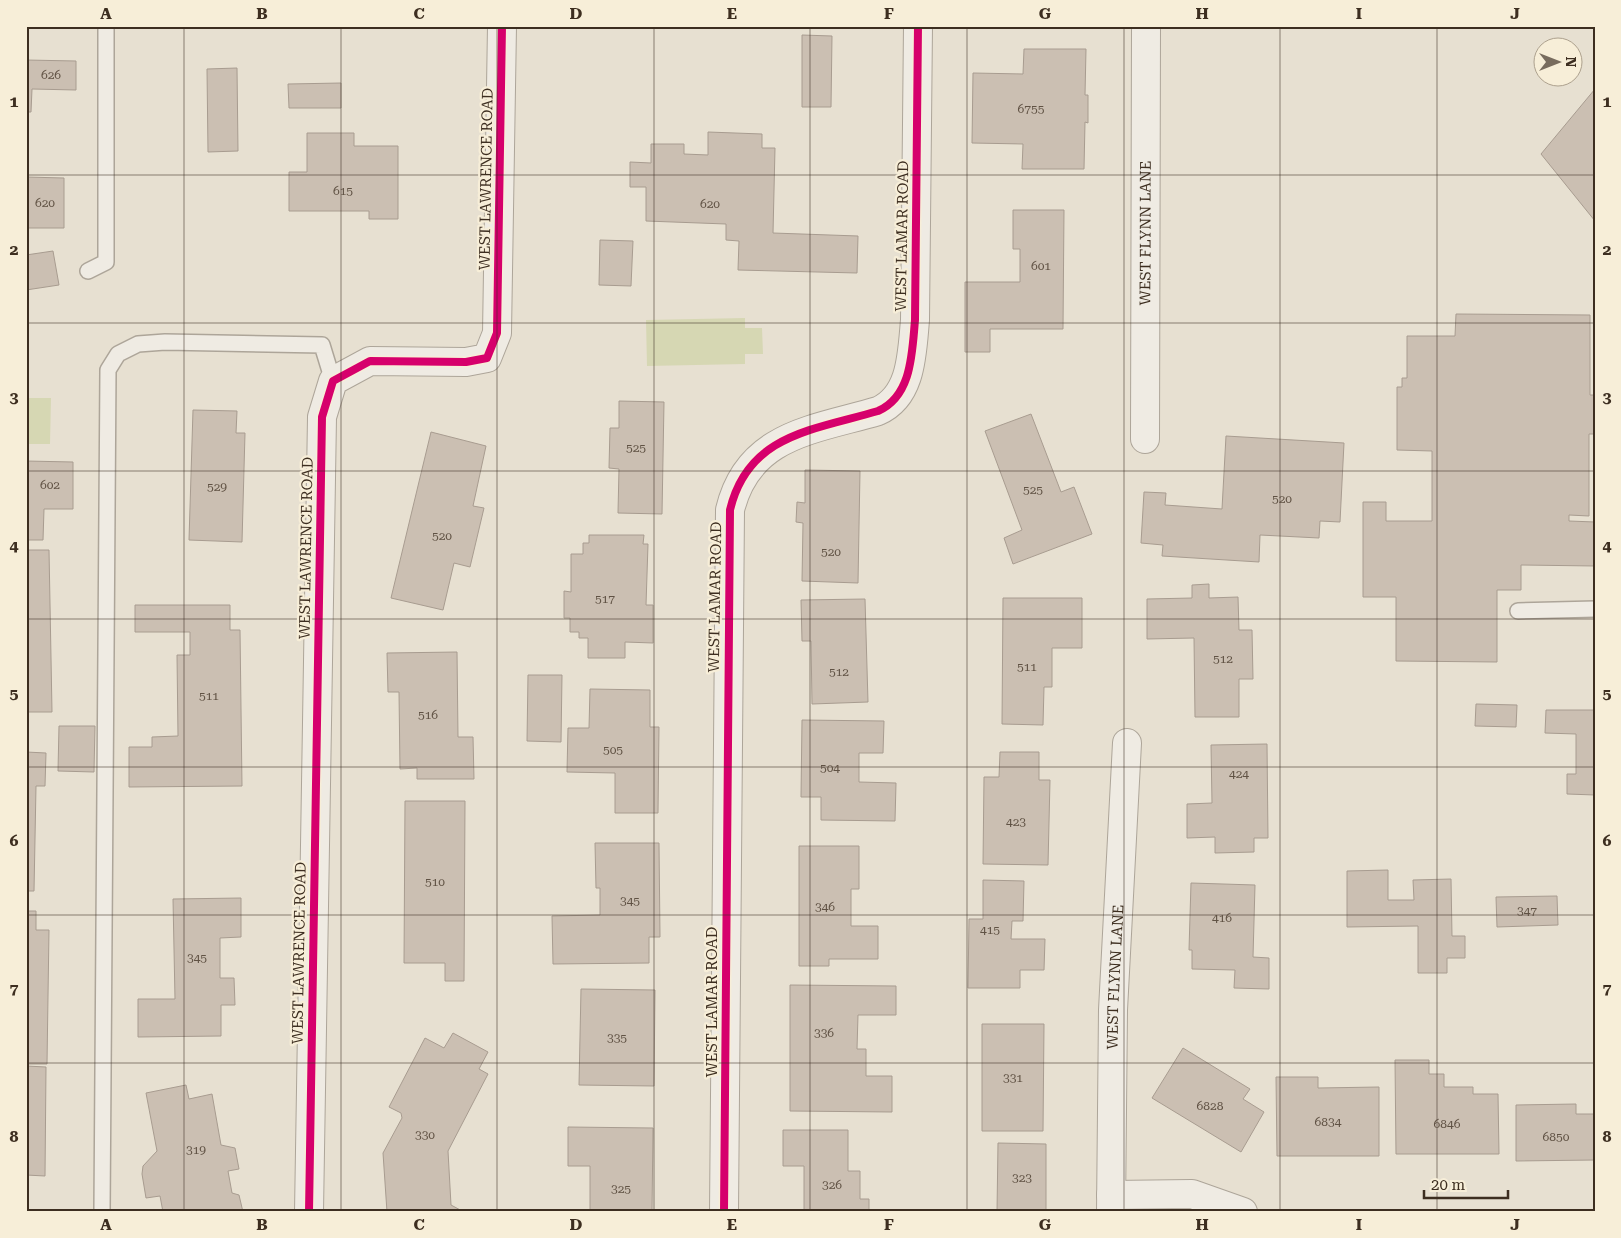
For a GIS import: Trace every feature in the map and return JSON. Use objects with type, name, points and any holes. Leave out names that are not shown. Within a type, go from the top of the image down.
[{"type":"street","name":"WEST LAWRENCE ROAD","points":[[309,1212],[322,417],[333,381],[370,361],[466,362],[487,358],[497,333],[502,26]]},
{"type":"street","name":"WEST LAMAR ROAD","points":[[724,1212],[730,510],[745,474],[767,450],[782,440],[888,407],[898,397],[902,389],[912,355],[915,320],[918,26]]},
{"type":"street","name":"WEST FLYNN LANE","points":[[1145,439],[1146,26]]},
{"type":"street","name":"WEST FLYNN LANE","points":[[1111,1203],[1113,1010],[1127,743]]},
{"type":"street","points":[[1111,1203],[1192,1194],[1243,1212]]},
{"type":"lane","points":[[88,271],[106,262],[106,26]]},
{"type":"lane","points":[[102,1212],[108,370],[118,354],[138,344],[165,342],[322,345],[333,381]]},
{"type":"lane","points":[[1518,611],[1595,609]]},
{"type":"green space","points":[[745,318],[745,328],[762,328],[763,354],[745,354],[745,364],[647,366],[646,320]]},
{"type":"green space","points":[[26,398],[51,398],[50,444],[26,444]]},
{"type":"building","points":[[802,35],[832,36],[831,107],[802,107]]},
{"type":"building","points":[[1024,49],[1086,49],[1085,95],[1088,95],[1088,123],[1085,122],[1084,169],[1022,169],[1023,144],[972,143],[973,73],[1023,74]]},
{"type":"building","points":[[26,60],[76,61],[76,90],[32,89],[31,112],[26,112]]},
{"type":"building","points":[[237,68],[238,151],[208,152],[207,69]]},
{"type":"building","points":[[341,83],[341,108],[289,108],[288,84]]},
{"type":"building","points":[[1595,89],[1595,221],[1541,154]]},
{"type":"building","points":[[708,132],[762,134],[762,148],[775,148],[773,233],[858,236],[857,273],[738,270],[739,241],[726,240],[726,224],[646,221],[646,187],[630,187],[630,162],[651,163],[651,144],[684,144],[684,154],[708,155]]},
{"type":"building","points":[[307,133],[354,133],[354,146],[398,146],[398,219],[369,219],[369,211],[289,211],[289,172],[307,172]]},
{"type":"building","points":[[26,177],[64,178],[64,228],[26,228]]},
{"type":"building","points":[[1013,210],[1064,210],[1063,329],[990,329],[990,352],[965,352],[965,282],[1020,282],[1020,249],[1013,249]]},
{"type":"building","points":[[600,240],[633,241],[631,286],[599,285]]},
{"type":"building","points":[[53,251],[59,285],[26,290],[26,255]]},
{"type":"building","points":[[1456,314],[1590,315],[1590,395],[1595,395],[1595,434],[1589,434],[1589,516],[1569,515],[1569,521],[1595,522],[1595,566],[1521,565],[1521,590],[1497,590],[1497,662],[1396,661],[1396,597],[1363,597],[1363,502],[1386,502],[1386,521],[1432,521],[1432,451],[1397,450],[1397,387],[1402,387],[1402,378],[1407,378],[1407,336],[1455,336]]},
{"type":"building","points":[[619,401],[664,402],[662,514],[618,513],[619,469],[609,468],[610,428],[619,428]]},
{"type":"building","points":[[193,410],[237,411],[236,433],[245,433],[242,542],[189,540]]},
{"type":"building","points":[[1031,414],[1061,492],[1074,487],[1092,534],[1013,564],[1004,538],[1022,530],[985,431]]},
{"type":"building","points":[[431,432],[486,446],[473,506],[484,508],[470,567],[454,563],[443,610],[391,598]]},
{"type":"building","points":[[1226,436],[1344,443],[1340,522],[1320,521],[1319,538],[1260,535],[1259,562],[1162,556],[1163,545],[1141,543],[1144,492],[1166,493],[1165,505],[1222,509]]},
{"type":"building","points":[[26,461],[73,462],[73,509],[44,509],[43,540],[26,540]]},
{"type":"building","points":[[805,470],[860,471],[858,583],[802,581],[803,523],[796,522],[797,502],[805,503]]},
{"type":"building","points":[[589,535],[644,535],[643,544],[648,544],[646,605],[653,605],[653,643],[625,642],[625,658],[588,658],[588,638],[579,638],[579,632],[570,632],[570,618],[564,618],[564,591],[571,592],[571,554],[583,554],[583,543],[589,543]]},
{"type":"building","points":[[26,550],[49,550],[52,712],[26,712]]},
{"type":"building","points":[[1209,584],[1209,598],[1238,597],[1239,630],[1252,630],[1253,679],[1239,679],[1239,717],[1195,717],[1194,638],[1147,639],[1147,599],[1192,598],[1192,585]]},
{"type":"building","points":[[1003,598],[1082,598],[1082,648],[1052,648],[1052,687],[1044,687],[1043,725],[1002,724]]},
{"type":"building","points":[[865,599],[868,702],[812,704],[811,641],[802,641],[801,600]]},
{"type":"building","points":[[135,605],[230,605],[230,630],[240,630],[242,786],[129,787],[129,747],[152,747],[152,737],[178,736],[177,655],[190,655],[190,632],[135,632]]},
{"type":"building","points":[[457,652],[458,737],[473,737],[474,779],[417,779],[417,768],[400,769],[399,692],[388,692],[387,653]]},
{"type":"building","points":[[528,675],[562,675],[561,742],[527,741]]},
{"type":"building","points":[[590,689],[650,690],[650,727],[659,727],[658,813],[615,813],[615,773],[567,772],[568,728],[589,728]]},
{"type":"building","points":[[1476,704],[1517,705],[1516,727],[1475,726]]},
{"type":"building","points":[[1546,710],[1595,710],[1595,795],[1567,794],[1567,774],[1576,774],[1576,734],[1545,733]]},
{"type":"building","points":[[802,720],[884,721],[883,753],[859,753],[859,782],[896,783],[895,821],[821,820],[821,797],[801,797]]},
{"type":"building","points":[[59,726],[95,726],[94,772],[58,771]]},
{"type":"building","points":[[1267,744],[1268,838],[1254,838],[1254,852],[1215,853],[1215,837],[1187,838],[1187,804],[1212,803],[1211,745]]},
{"type":"building","points":[[26,752],[46,753],[45,786],[36,786],[34,891],[26,891]]},
{"type":"building","points":[[1000,752],[1039,752],[1039,780],[1050,780],[1048,865],[983,864],[984,777],[999,777]]},
{"type":"building","points":[[405,801],[465,801],[464,981],[445,981],[445,963],[404,963]]},
{"type":"building","points":[[595,843],[659,843],[660,937],[649,937],[649,963],[553,964],[552,916],[600,915],[600,888],[596,888]]},
{"type":"building","points":[[799,846],[859,846],[859,889],[851,889],[851,926],[878,926],[878,959],[829,959],[829,966],[799,966]]},
{"type":"building","points":[[1388,870],[1388,900],[1414,900],[1413,880],[1451,879],[1452,936],[1465,936],[1465,958],[1447,958],[1447,973],[1418,973],[1418,926],[1347,927],[1347,871]]},
{"type":"building","points":[[983,880],[1024,881],[1023,921],[1012,921],[1011,939],[1045,939],[1044,970],[1020,970],[1020,988],[968,988],[969,919],[983,919]]},
{"type":"building","points":[[1191,883],[1255,885],[1253,957],[1269,958],[1269,989],[1234,988],[1235,970],[1192,969],[1192,950],[1189,950]]},
{"type":"building","points":[[1557,896],[1558,925],[1497,927],[1496,897]]},
{"type":"building","points":[[241,898],[241,937],[220,938],[220,978],[234,978],[235,1005],[221,1005],[221,1036],[138,1037],[138,999],[175,999],[173,899]]},
{"type":"building","points":[[26,911],[36,911],[36,930],[49,930],[47,1064],[26,1064]]},
{"type":"building","points":[[790,985],[896,986],[896,1015],[858,1015],[857,1049],[866,1049],[866,1076],[892,1076],[892,1112],[790,1111]]},
{"type":"building","points":[[581,989],[655,990],[654,1086],[579,1085]]},
{"type":"building","points":[[982,1024],[1044,1024],[1043,1131],[982,1131]]},
{"type":"building","points":[[453,1033],[488,1052],[479,1069],[488,1074],[448,1151],[451,1205],[464,1212],[387,1212],[383,1153],[402,1118],[401,1113],[389,1107],[425,1038],[444,1048]]},
{"type":"building","points":[[1183,1048],[1250,1089],[1243,1099],[1264,1112],[1241,1152],[1152,1098]]},
{"type":"building","points":[[1395,1060],[1429,1060],[1429,1074],[1444,1074],[1444,1087],[1473,1087],[1473,1094],[1498,1094],[1499,1154],[1396,1154]]},
{"type":"building","points":[[26,1066],[46,1067],[45,1176],[26,1175]]},
{"type":"building","points":[[1276,1077],[1318,1077],[1318,1088],[1379,1087],[1379,1156],[1277,1156]]},
{"type":"building","points":[[186,1085],[189,1099],[212,1094],[221,1145],[235,1148],[239,1169],[228,1171],[232,1193],[239,1195],[243,1212],[163,1212],[160,1196],[146,1198],[142,1174],[143,1166],[157,1151],[146,1093]]},
{"type":"building","points":[[1576,1104],[1576,1114],[1595,1114],[1595,1160],[1516,1161],[1516,1105]]},
{"type":"building","points":[[568,1127],[653,1128],[652,1212],[590,1212],[590,1166],[568,1166]]},
{"type":"building","points":[[783,1130],[848,1130],[848,1171],[860,1171],[860,1199],[869,1199],[869,1212],[804,1212],[804,1166],[783,1166]]},
{"type":"building","points":[[998,1143],[1046,1144],[1046,1212],[997,1212]]},
{"type":"cycle path","points":[[309,1212],[322,417],[333,381],[370,361],[466,362],[487,358],[497,333],[502,26]]},
{"type":"cycle path","points":[[724,1212],[730,510],[739,485],[752,465],[768,450],[787,439],[808,431],[878,411],[898,395],[904,384],[911,359],[915,320],[918,26]]}]
